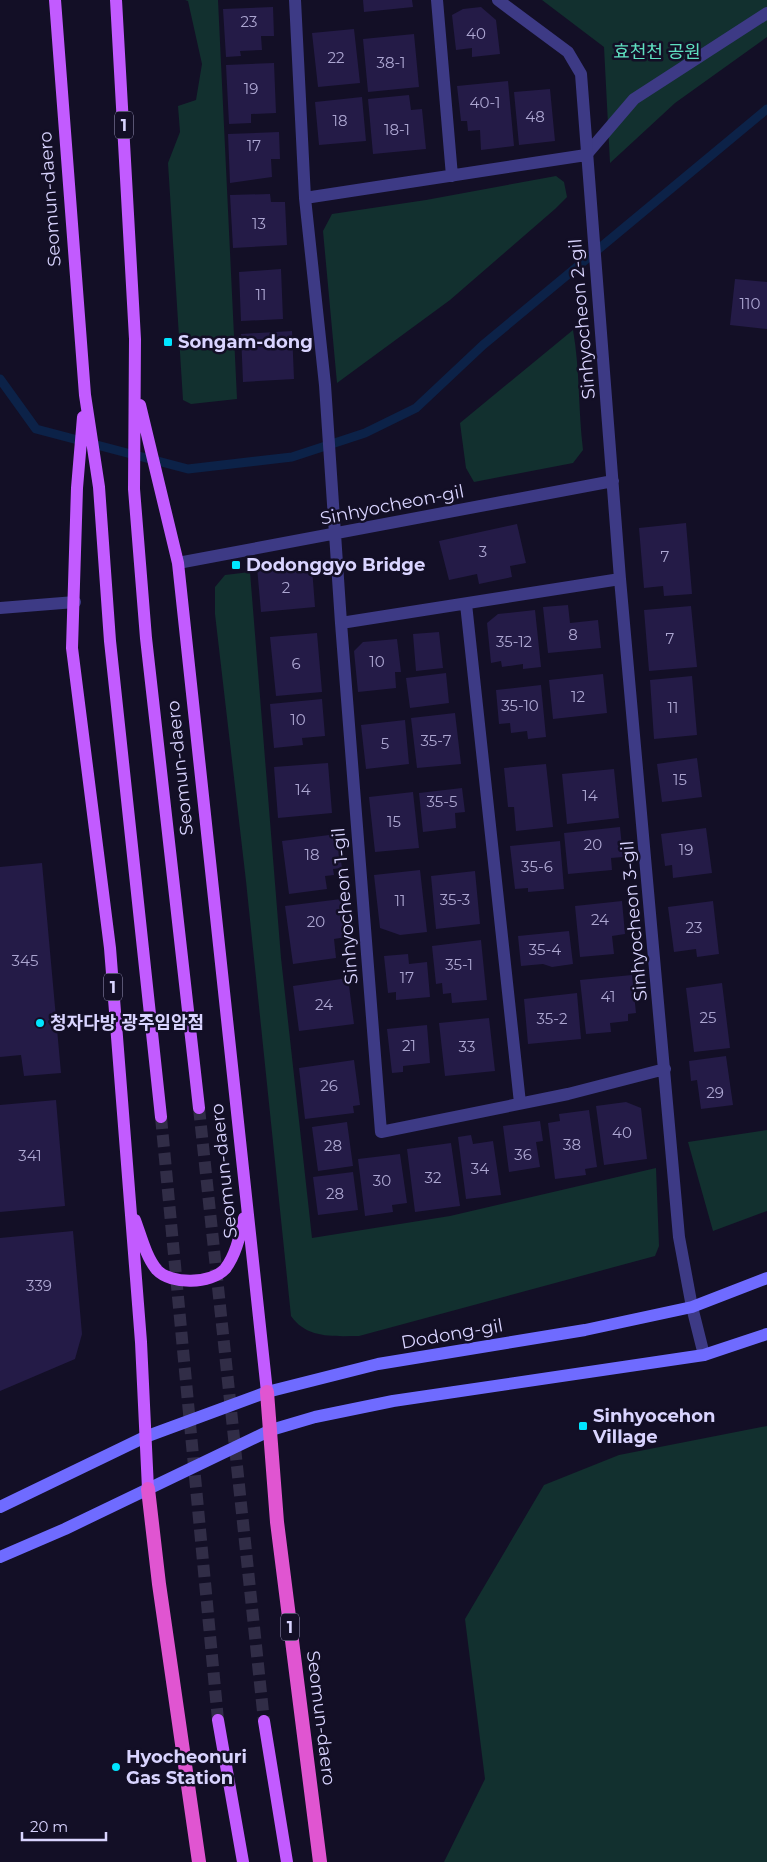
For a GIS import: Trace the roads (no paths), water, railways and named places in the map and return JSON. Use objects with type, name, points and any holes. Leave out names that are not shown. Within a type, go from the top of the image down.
[{"type":"highway","name":"Seomun-daero","points":[[267,1392],[277,1522],[320,1862]]},
{"type":"highway","name":"1","points":[[148,1488],[159,1584],[199,1862]]},
{"type":"main road","name":"Seomun-daero","points":[[55,0],[72,244],[85,395]]},
{"type":"main road","name":"1","points":[[116,0],[131,249],[136,390]]},
{"type":"main road","name":"Seomun-daero","points":[[136,390],[159,476],[178,563],[267,1392]]},
{"type":"main road","name":"Seomun-daero","points":[[136,390],[134,489],[146,638],[199,1108]]},
{"type":"main road","name":"1","points":[[85,395],[77,488],[75,602],[72,648],[110,948],[141,1342],[148,1488]]},
{"type":"main road","points":[[85,395],[99,487],[110,641],[161,1117]]},
{"type":"main road","points":[[129,1201],[150,1260],[158,1271],[172,1280],[205,1279],[224,1270],[233,1256],[246,1210]]},
{"type":"main road","name":"Dodong-gil","points":[[0,1507],[145,1437],[267,1392],[378,1364],[585,1330],[692,1307],[767,1278]]},
{"type":"main road","points":[[0,1557],[65,1529],[271,1430],[315,1417],[392,1401],[704,1356],[767,1334]]},
{"type":"main road","points":[[218,1720],[243,1862]]},
{"type":"main road","points":[[264,1721],[287,1862]]},
{"type":"street","points":[[295,0],[305,198],[324,385],[334,534]]},
{"type":"street","points":[[437,0],[452,176]]},
{"type":"street","name":"Sinhyocheon 2-gil","points":[[498,0],[568,52],[581,74],[613,481]]},
{"type":"street","points":[[305,198],[586,155],[634,98],[767,12]]},
{"type":"street","name":"Sinhyocheon-gil","points":[[178,563],[613,481]]},
{"type":"street","name":"Sinhyocheon 3-gil","points":[[613,481],[678,1237],[704,1356]]},
{"type":"street","name":"Sinhyocheon 1-gil","points":[[334,534],[381,1132],[568,1094],[664,1069]]},
{"type":"street","points":[[341,623],[620,579]]},
{"type":"street","points":[[0,608],[75,602]]},
{"type":"street","points":[[466,604],[520,1103]]},
{"type":"waterway","points":[[0,379],[36,429],[188,469],[292,457],[365,433],[416,408],[483,345],[767,109]]},
{"type":"tunnel","points":[[199,1108],[264,1721]]},
{"type":"tunnel","points":[[161,1117],[218,1720]]},
{"type":"place","name":"Songam-dong","points":[[168,342]]},
{"type":"place","name":"Dodonggyo Bridge","points":[[236,565]]},
{"type":"place","name":"청자다방 광주임암점","points":[[40,1023]]},
{"type":"place","name":"Sinhyocehon Village","points":[[583,1426]]},
{"type":"place","name":"Hyocheonuri Gas Station","points":[[116,1767]]},
{"type":"park label","name":"효천천 공원","points":[[657,52]]}]
